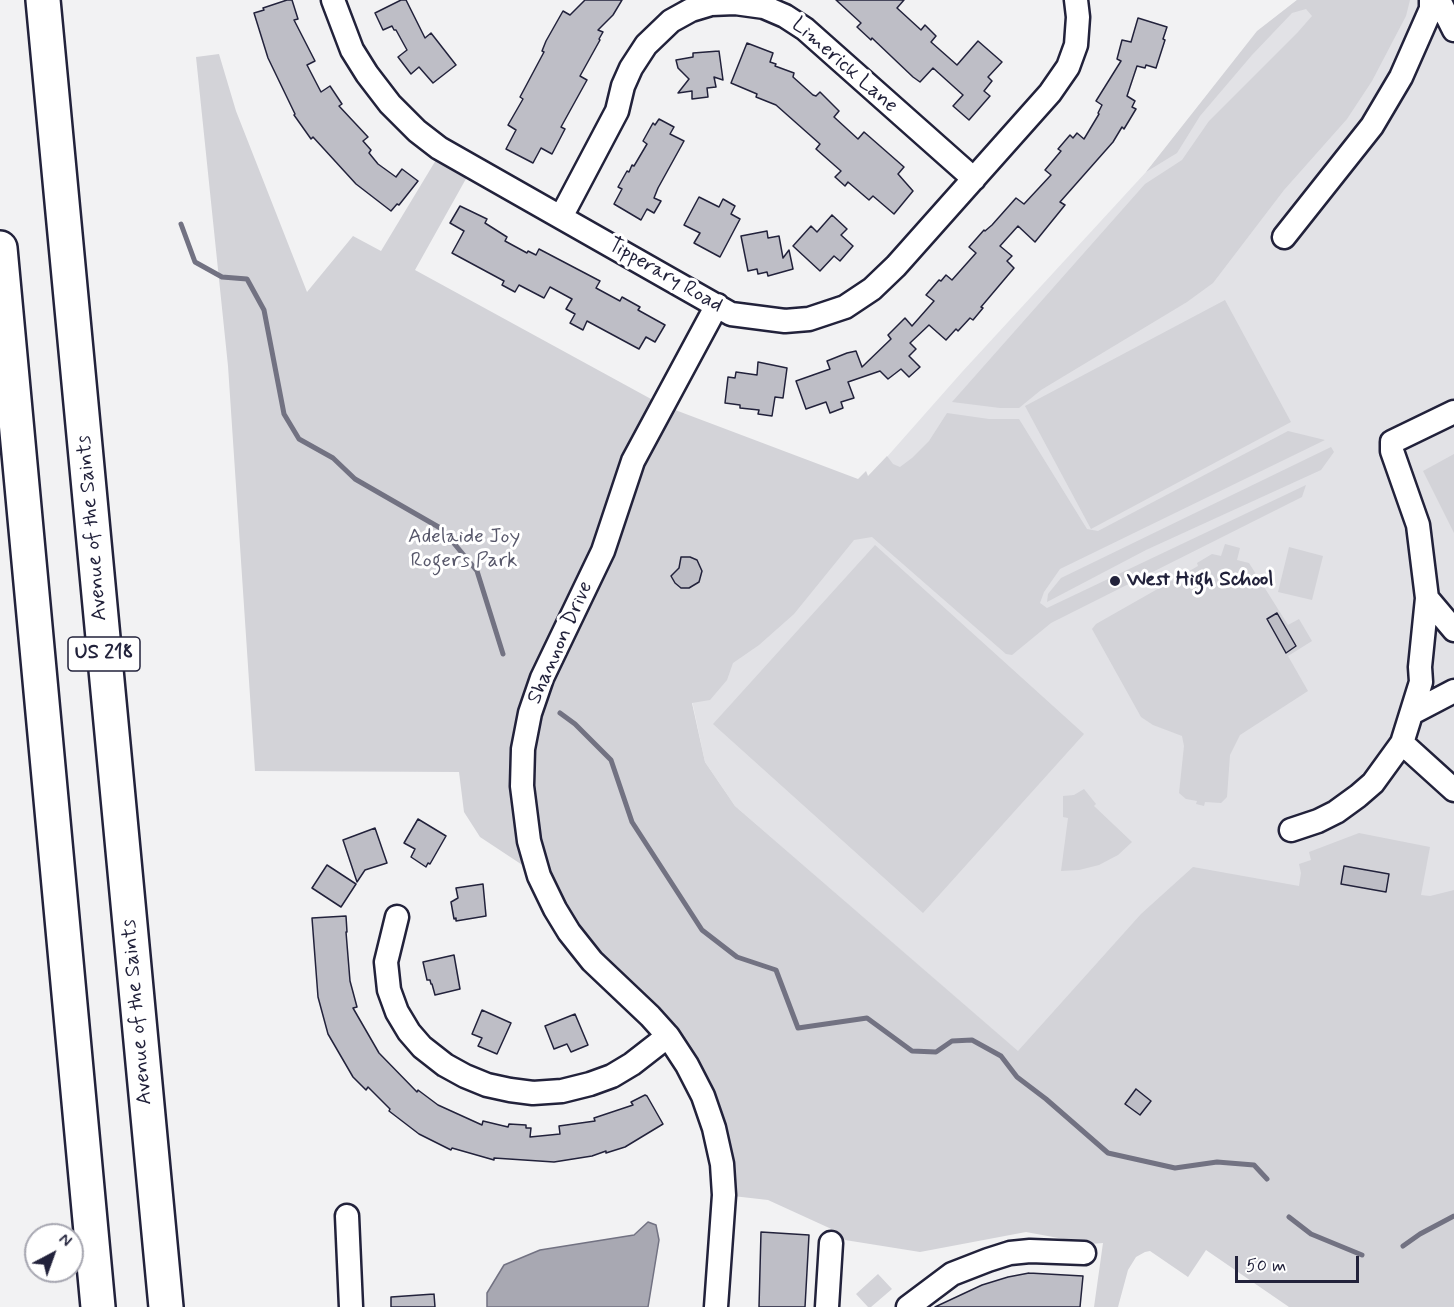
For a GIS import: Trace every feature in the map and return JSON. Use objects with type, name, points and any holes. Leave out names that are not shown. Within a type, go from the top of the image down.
[{"type":"highway","name":"Avenue of the Saints","points":[[43,0],[166,1307]]},
{"type":"highway","name":"US 218","points":[[0,248],[98,1307]]},
{"type":"street","name":"Tipperary Road","points":[[333,0],[352,50],[367,74],[390,104],[417,131],[439,148],[731,314],[785,321],[809,319],[845,307],[872,289],[896,266],[1050,93],[1068,67],[1076,45],[1078,17],[1076,0]]},
{"type":"street","points":[[1284,237],[1372,126],[1401,77],[1431,9],[1431,0]]},
{"type":"street","points":[[1439,0],[1454,30]]},
{"type":"street","name":"Limerick Lane","points":[[561,217],[617,111],[627,77],[646,45],[671,21],[691,10],[711,4],[735,3],[764,7],[805,28],[974,179]]},
{"type":"street","name":"Shannon Drive","points":[[716,1307],[724,1200],[722,1164],[714,1128],[703,1096],[668,1036],[592,961],[569,932],[555,909],[539,876],[529,841],[522,786],[524,749],[530,713],[542,678],[603,551],[633,461],[717,305]]},
{"type":"street","points":[[1291,830],[1336,812],[1358,796],[1372,783],[1402,743],[1421,682],[1420,667],[1427,598],[1418,525],[1392,451],[1392,442],[1454,412]]},
{"type":"street","points":[[1427,598],[1454,630]]},
{"type":"street","points":[[1412,713],[1454,691]]},
{"type":"street","points":[[1402,743],[1454,790]]},
{"type":"street","points":[[397,917],[386,962],[389,990],[397,1012],[409,1032],[422,1047],[445,1065],[465,1076],[487,1085],[510,1090],[533,1093],[562,1091],[612,1076],[632,1064],[668,1036]]},
{"type":"street","points":[[347,1216],[351,1307]]},
{"type":"street","points":[[827,1307],[831,1243]]},
{"type":"street","points":[[908,1307],[952,1274],[1010,1253],[1030,1251],[1084,1253]]},
{"type":"shaded area","name":"West High School","points":[[1297,0],[1454,0],[1454,1205],[1116,1137],[735,806],[705,762],[688,682],[962,372],[1146,172],[1258,31]]},
{"type":"shaded area","points":[[648,1222],[656,1225],[659,1240],[648,1307],[487,1307],[487,1293],[504,1265],[540,1250],[634,1235]]},
{"type":"green space","points":[[1297,0],[1410,0],[1406,16],[1372,81],[1347,119],[1284,190],[1213,283],[1187,302],[1041,390],[1019,408],[952,402],[1145,184],[1182,160],[1209,121],[1312,16],[1306,9],[1292,13],[1252,55],[1200,116],[1177,153],[1146,172],[1257,31]]},
{"type":"green space","name":"Adelaide Joy Rogers Park","points":[[219,54],[236,111],[307,292],[353,236],[381,251],[442,150],[472,168],[415,270],[662,405],[858,479],[866,471],[868,476],[887,456],[893,464],[900,467],[929,441],[947,413],[989,419],[1019,419],[1087,529],[1098,531],[1288,431],[1325,440],[1060,569],[1044,592],[1040,603],[1047,608],[1306,485],[1302,497],[1051,623],[1012,655],[1006,654],[872,537],[854,540],[794,614],[759,645],[733,663],[727,680],[710,700],[692,703],[705,762],[735,806],[1018,1051],[1141,914],[1193,867],[1299,886],[1301,873],[1299,864],[1311,860],[1309,852],[1359,833],[1430,847],[1421,895],[1430,896],[1454,890],[1454,1307],[1289,1307],[1206,1250],[1188,1277],[1150,1251],[1145,1252],[1136,1257],[1128,1270],[1118,1307],[1094,1307],[1103,1243],[1091,1244],[1026,1232],[920,1252],[845,1240],[838,1232],[768,1200],[724,1195],[703,1096],[592,961],[539,876],[480,837],[464,812],[459,772],[255,771],[228,366],[196,57]]},
{"type":"green space","points":[[1225,300],[1291,422],[1091,529],[1025,406]]},
{"type":"green space","points":[[1331,447],[1334,452],[1321,470],[1146,550],[1047,602],[1048,594],[1061,578]]},
{"type":"green space","points":[[1454,454],[1454,533],[1423,471]]},
{"type":"green space","points":[[1225,544],[1240,548],[1237,560],[1249,563],[1288,625],[1299,619],[1312,641],[1288,656],[1308,691],[1240,735],[1230,755],[1227,797],[1221,803],[1205,802],[1204,806],[1196,804],[1197,801],[1186,799],[1179,793],[1184,746],[1182,736],[1153,725],[1141,717],[1092,629],[1096,624],[1198,566],[1197,563],[1212,554],[1221,556]]},
{"type":"green space","points":[[875,545],[1084,734],[923,913],[713,724]]},
{"type":"green space","points":[[1289,547],[1323,556],[1312,600],[1278,592]]},
{"type":"green space","points":[[1084,789],[1096,804],[1094,806],[1132,842],[1118,855],[1099,865],[1079,870],[1061,871],[1068,818],[1063,817],[1063,796],[1074,795]]},
{"type":"green space","points":[[878,1274],[892,1289],[868,1307],[856,1294]]},
{"type":"building","points":[[292,0],[298,19],[294,20],[315,61],[307,65],[321,92],[330,86],[342,104],[339,106],[368,137],[363,141],[378,164],[396,177],[402,169],[418,181],[399,205],[397,204],[391,211],[356,184],[313,137],[311,139],[294,115],[268,58],[254,13]]},
{"type":"building","points":[[401,0],[406,0],[425,38],[431,33],[456,65],[433,83],[419,67],[411,74],[398,57],[407,50],[396,30],[392,26],[383,30],[375,13]]},
{"type":"building","points":[[585,0],[622,0],[613,15],[598,30],[603,32],[600,40],[580,76],[587,80],[561,127],[565,129],[552,154],[541,148],[533,163],[506,149],[516,130],[508,125],[523,99],[520,97],[544,52],[542,51],[546,41],[563,11],[570,15]]},
{"type":"building","points":[[836,0],[904,0],[897,8],[921,30],[925,25],[936,36],[931,42],[957,65],[978,41],[1002,62],[988,77],[992,81],[984,91],[990,96],[969,120],[953,106],[963,95],[933,68],[920,82],[913,77],[857,27],[861,23]]},
{"type":"building","points":[[1138,18],[1167,27],[1156,68],[1146,65],[1145,68],[1137,66],[1127,96],[1135,101],[1132,107],[1136,109],[1124,129],[1122,127],[1113,142],[1060,202],[1065,205],[1035,242],[1018,226],[1000,246],[1012,256],[1007,261],[1014,268],[973,320],[970,318],[946,340],[929,325],[910,343],[916,349],[909,356],[920,367],[909,377],[901,369],[888,379],[880,371],[848,382],[854,398],[841,402],[843,408],[830,413],[826,402],[806,409],[796,381],[830,369],[827,361],[856,351],[862,367],[891,339],[888,335],[905,318],[912,326],[934,301],[926,295],[939,280],[941,281],[946,275],[952,280],[976,253],[969,247],[984,230],[992,225],[1016,198],[1024,204],[1051,175],[1045,170],[1061,151],[1058,149],[1070,135],[1073,138],[1077,133],[1084,139],[1102,105],[1096,101],[1121,61],[1117,59],[1122,40],[1131,42]]},
{"type":"building","points":[[747,43],[773,53],[770,62],[794,73],[793,77],[813,95],[816,96],[820,92],[839,111],[834,117],[858,139],[864,132],[904,167],[898,174],[913,191],[894,214],[873,196],[869,200],[848,182],[845,186],[835,177],[841,171],[816,149],[820,144],[776,105],[731,83]]},
{"type":"building","points":[[719,51],[723,80],[714,77],[716,87],[707,88],[708,97],[692,99],[692,91],[678,93],[689,79],[678,68],[676,60],[693,57],[693,53]]},
{"type":"building","points":[[659,119],[674,127],[670,134],[684,141],[654,198],[661,201],[654,213],[647,209],[641,220],[614,204],[622,189],[618,187],[647,144],[643,141],[653,123],[655,125]]},
{"type":"building","points":[[699,197],[719,207],[723,199],[735,206],[731,214],[740,219],[720,257],[694,243],[700,233],[684,225]]},
{"type":"building","points":[[460,206],[487,219],[485,223],[507,237],[505,241],[527,253],[528,251],[536,255],[539,249],[600,281],[596,288],[620,301],[622,297],[640,307],[638,310],[665,325],[655,342],[646,337],[639,349],[587,321],[583,330],[570,323],[575,314],[566,309],[572,299],[550,287],[544,298],[519,285],[515,292],[502,285],[504,281],[452,253],[464,231],[450,223]]},
{"type":"building","points":[[832,215],[847,229],[841,235],[853,246],[840,261],[834,256],[820,271],[793,246],[811,226],[817,232]]},
{"type":"building","points":[[767,231],[768,238],[779,236],[783,258],[789,250],[793,269],[768,276],[767,272],[758,274],[757,269],[748,271],[741,236]]},
{"type":"building","points":[[758,362],[787,368],[783,398],[775,397],[772,416],[758,414],[759,410],[740,408],[740,405],[725,403],[728,377],[735,378],[736,372],[757,375]]},
{"type":"building","points":[[681,557],[697,560],[702,571],[699,582],[689,588],[681,588],[671,576],[679,568]]},
{"type":"building","points":[[1277,613],[1296,646],[1286,653],[1267,619]]},
{"type":"building","points":[[418,819],[446,836],[426,867],[411,857],[415,849],[404,843]]},
{"type":"building","points":[[375,828],[387,863],[365,870],[357,882],[343,840]]},
{"type":"building","points":[[327,865],[356,884],[341,907],[312,888]]},
{"type":"building","points":[[1344,866],[1389,874],[1386,892],[1341,884]]},
{"type":"building","points":[[483,884],[486,916],[456,921],[451,902],[458,898],[456,888]]},
{"type":"building","points":[[346,916],[350,981],[357,1007],[353,1008],[379,1053],[417,1092],[418,1090],[438,1105],[482,1125],[483,1121],[508,1127],[509,1124],[526,1125],[526,1128],[531,1128],[530,1137],[560,1134],[559,1126],[595,1121],[594,1118],[633,1105],[631,1102],[645,1095],[663,1124],[625,1147],[592,1156],[554,1162],[494,1158],[494,1160],[452,1148],[451,1150],[419,1134],[389,1111],[390,1109],[368,1087],[366,1090],[353,1077],[328,1034],[318,997],[312,918]]},
{"type":"building","points":[[454,955],[460,989],[435,995],[430,980],[427,980],[423,962]]},
{"type":"building","points":[[482,1010],[511,1023],[497,1054],[478,1046],[482,1038],[472,1034]]},
{"type":"building","points":[[575,1014],[588,1045],[571,1052],[567,1044],[554,1049],[545,1026]]},
{"type":"building","points":[[1136,1089],[1151,1101],[1140,1115],[1125,1104]]},
{"type":"building","points":[[761,1232],[809,1235],[805,1307],[759,1307]]},
{"type":"building","points":[[1029,1273],[1083,1276],[1080,1307],[935,1307],[982,1285]]},
{"type":"building","points":[[434,1294],[435,1307],[391,1307],[391,1297]]},
{"type":"waterway","points":[[181,224],[195,262],[222,277],[247,279],[264,310],[284,414],[299,439],[333,458],[355,479],[442,529],[477,571],[503,654]]},
{"type":"waterway","points":[[560,713],[575,724],[611,760],[632,822],[702,930],[737,957],[776,970],[798,1028],[867,1018],[912,1051],[936,1052],[952,1041],[972,1040],[1001,1056],[1017,1077],[1108,1153],[1175,1168],[1217,1162],[1254,1165],[1267,1179]]},
{"type":"waterway","points":[[1403,1246],[1454,1216]]},
{"type":"waterway","points":[[1289,1217],[1311,1234],[1362,1255]]},
{"type":"place","name":"West High School","points":[[1115,581]]}]
